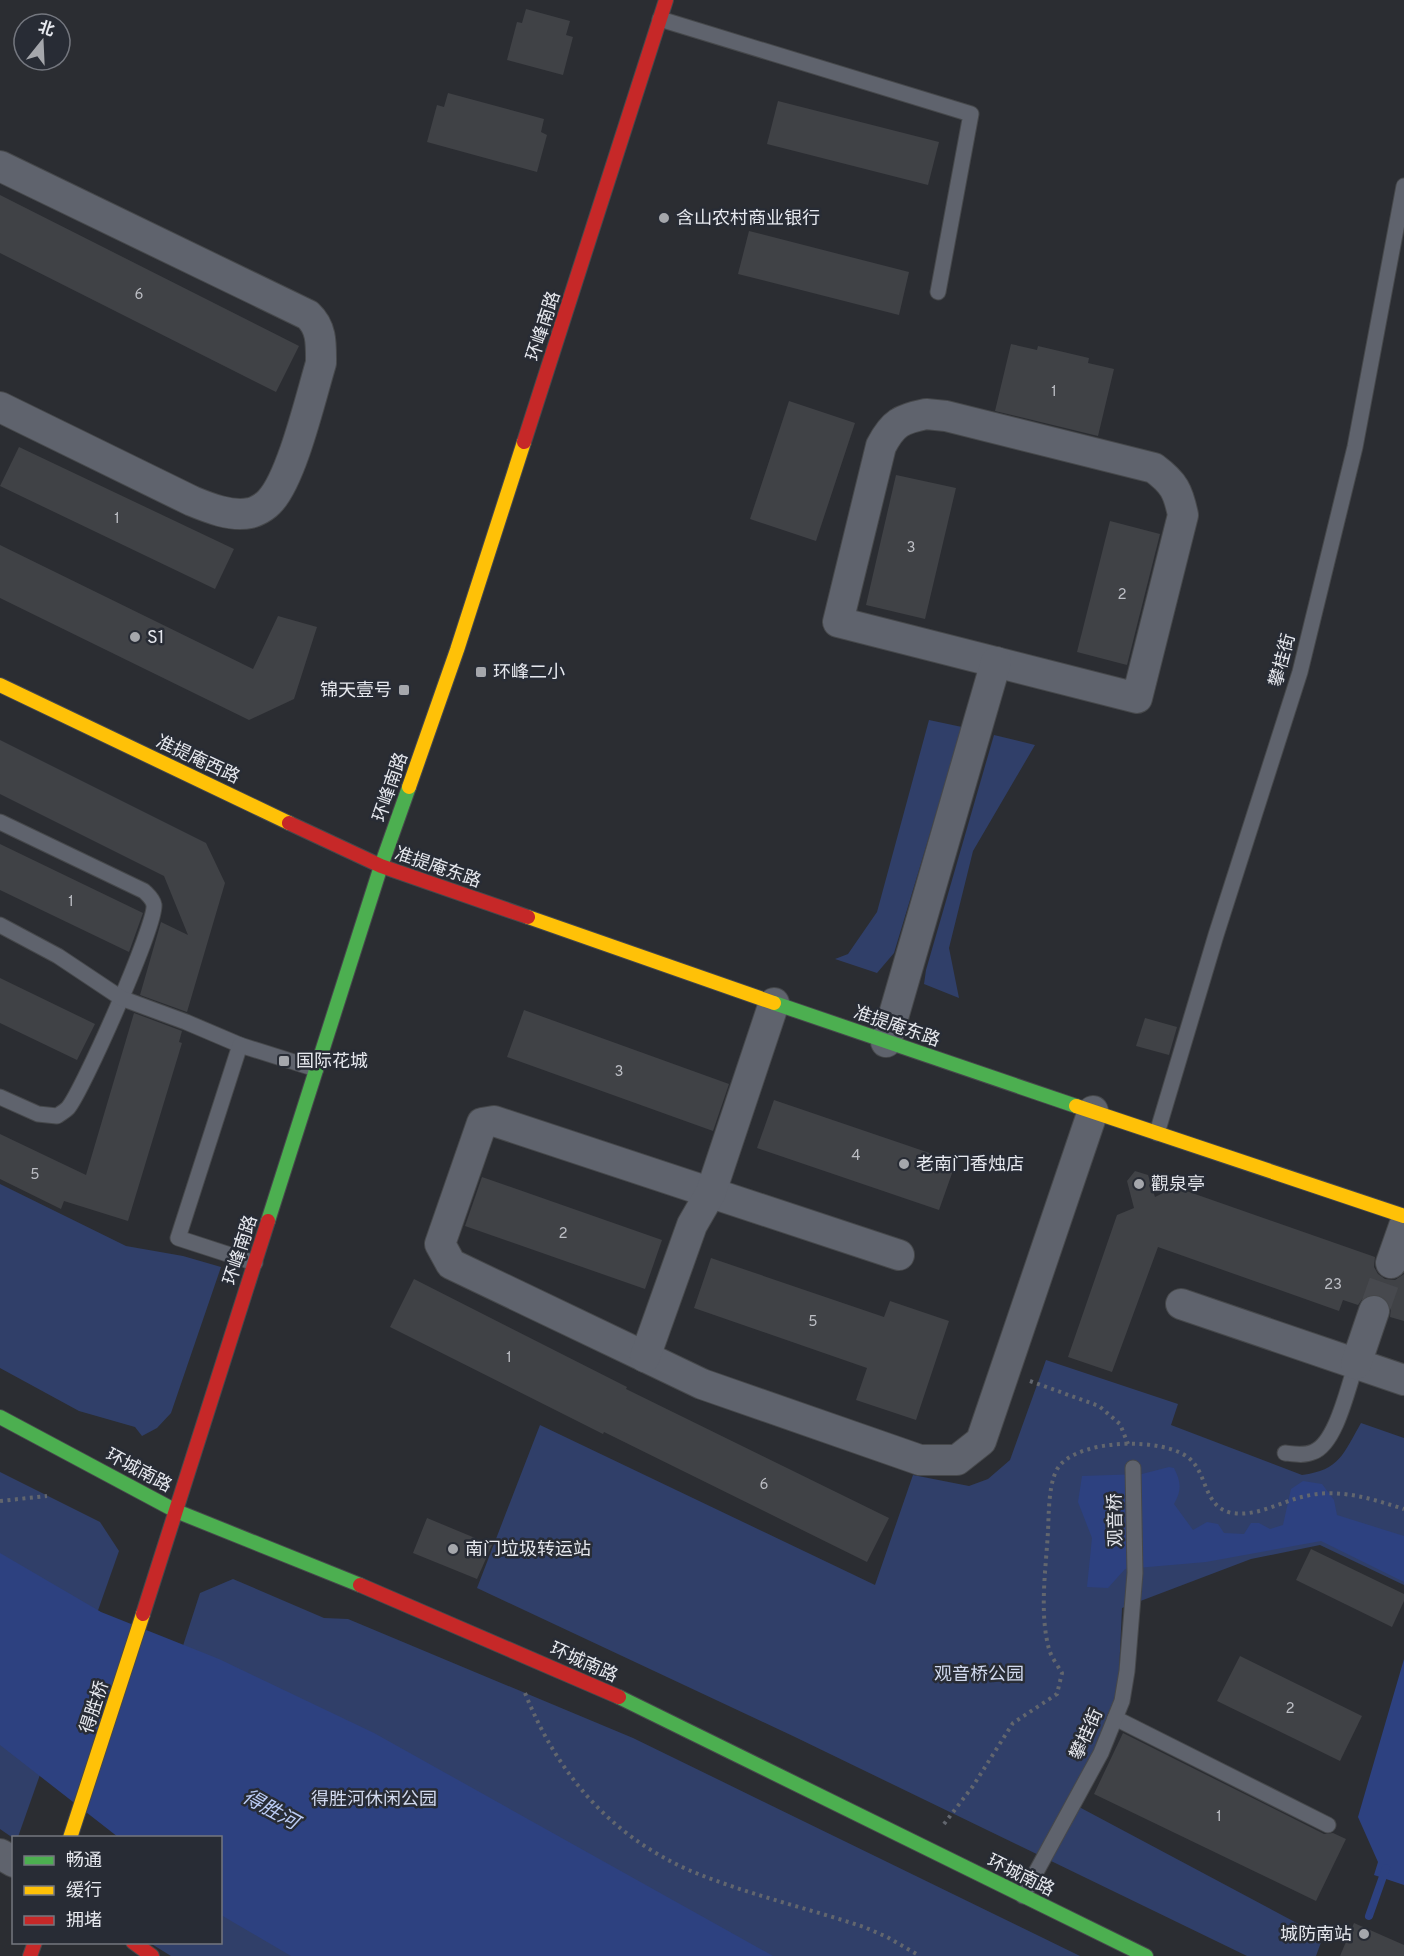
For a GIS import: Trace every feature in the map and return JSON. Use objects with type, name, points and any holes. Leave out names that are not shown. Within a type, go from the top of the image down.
[{"type":"main road","name":"环峰南路","points":[[152,1587],[381,866],[457,650],[666,0]]},
{"type":"main road","name":"准提庵西路","points":[[0,685],[381,866]]},
{"type":"main road","name":"准提庵东路","points":[[381,866],[886,1042],[1404,1216]]},
{"type":"main road","name":"环城南路","points":[[0,1417],[176,1511],[350,1580],[602,1689],[1146,1956]]},
{"type":"main road","name":"得胜桥","points":[[71,1836],[152,1587]]},
{"type":"main road","points":[[136,1944],[152,1956]]},
{"type":"street","points":[[0,166],[308,315],[315,322],[320,333],[321,363],[290,463],[280,485],[269,502],[251,513],[212,509],[192,501],[0,407]]},
{"type":"street","points":[[926,414],[946,416],[1154,468],[1170,480],[1179,495],[1183,515],[1137,698],[996,662],[838,622],[881,446],[889,430],[905,418],[926,414]]},
{"type":"street","points":[[886,1042],[996,662]]},
{"type":"street","points":[[645,1357],[692,1225],[711,1192],[774,1003]]},
{"type":"street","points":[[899,1255],[494,1121],[482,1123],[440,1244],[451,1264],[702,1384],[920,1460],[957,1460],[981,1441],[1093,1112]]},
{"type":"street","points":[[1391,1263],[1404,1226]]},
{"type":"street","points":[[1181,1304],[1404,1380]]},
{"type":"street","points":[[1356,1364],[1374,1311]]},
{"type":"lane","points":[[660,19],[971,114],[938,292]]},
{"type":"lane","name":"攀桂街","points":[[1157,1133],[1216,935],[1300,672],[1355,447],[1404,186]]},
{"type":"lane","points":[[0,822],[144,891],[152,899],[154,907],[153,917],[120,998],[92,1062],[68,1107],[57,1116],[38,1114],[0,1097]]},
{"type":"lane","points":[[0,925],[58,956],[120,998],[240,1045],[316,1069]]},
{"type":"lane","points":[[240,1045],[178,1238],[255,1263]]},
{"type":"lane","points":[[1285,1453],[1314,1452],[1327,1443],[1356,1364]]},
{"type":"lane","name":"观音桥","points":[[1134,1468],[1135,1573]]},
{"type":"lane","name":"攀桂街","points":[[1023,1896],[1101,1753],[1122,1701],[1127,1671],[1135,1573]]},
{"type":"lane","points":[[1115,1718],[1328,1825]]},
{"type":"path","points":[[1004,1371],[1099,1406],[1120,1424],[1128,1443],[1134,1468]]},
{"type":"path","points":[[926,1849],[973,1786],[1013,1723],[1057,1694],[1062,1673],[1049,1651],[1044,1622],[1049,1502],[1054,1476],[1060,1465],[1074,1455],[1097,1447],[1128,1443],[1143,1443],[1167,1448],[1187,1457],[1198,1467],[1210,1499],[1221,1509],[1230,1512],[1244,1514],[1308,1495],[1332,1493],[1348,1494],[1404,1509]]},
{"type":"path","points":[[0,1501],[47,1496]]},
{"type":"path","points":[[525,1693],[548,1742],[571,1777],[584,1794],[612,1822],[637,1840],[692,1871],[864,1927],[920,1956]]},
{"type":"green space","points":[[929,720],[962,727],[894,953],[877,973],[835,959],[848,954],[877,912]]},
{"type":"green space","points":[[994,735],[1035,745],[973,851],[949,948],[959,998],[924,984],[926,970]]},
{"type":"green space","points":[[0,1184],[126,1246],[183,1256],[221,1267],[171,1413],[157,1428],[142,1436],[135,1427],[79,1411],[0,1368]]},
{"type":"green space","name":"观音桥公园","points":[[1046,1360],[1178,1404],[1171,1425],[1302,1475],[1315,1473],[1333,1465],[1344,1452],[1361,1423],[1404,1438],[1404,1585],[1320,1545],[1251,1559],[1122,1608],[1118,1695],[1087,1767],[1066,1800],[1323,1937],[1316,1956],[1247,1956],[795,1737],[477,1588],[540,1425],[875,1585],[913,1475],[969,1486],[988,1479],[1010,1460]]},
{"type":"green space","points":[[0,1472],[100,1522],[119,1551],[18,1836],[12,1837],[0,1829]]},
{"type":"green space","name":"得胜河休闲公园","points":[[233,1579],[324,1618],[348,1619],[633,1738],[1080,1956],[171,1956],[152,1944],[222,1944],[222,1836],[122,1836],[200,1593]]},
{"type":"water","points":[[1169,1467],[1174,1468],[1179,1482],[1174,1504],[1193,1530],[1207,1522],[1218,1524],[1224,1533],[1244,1534],[1251,1523],[1259,1523],[1270,1529],[1283,1525],[1291,1489],[1303,1481],[1322,1484],[1334,1500],[1337,1515],[1404,1536],[1404,1582],[1321,1541],[1206,1562],[1125,1569],[1108,1588],[1087,1587],[1092,1538],[1078,1502],[1082,1476],[1142,1474]]},
{"type":"water","name":"得胜河","points":[[0,1553],[101,1612],[219,1659],[374,1733],[773,1956],[291,1956],[222,1916],[222,1836],[117,1836],[0,1745]]},
{"type":"water","points":[[1404,1659],[1404,1885],[1374,1875],[1378,1862],[1358,1817]]},
{"type":"building","points":[[526,9],[570,21],[566,35],[573,37],[563,75],[507,60],[517,22],[522,23]]},
{"type":"building","points":[[448,93],[544,119],[541,132],[547,135],[537,172],[427,142],[437,105],[444,107]]},
{"type":"building","points":[[778,101],[939,142],[928,185],[767,144]]},
{"type":"building","points":[[0,195],[299,346],[276,392],[0,253]]},
{"type":"building","points":[[749,231],[909,272],[899,315],[738,274]]},
{"type":"building","points":[[1011,344],[1037,350],[1038,346],[1089,358],[1088,363],[1114,369],[1098,436],[995,411]]},
{"type":"building","points":[[789,401],[855,423],[816,541],[750,519]]},
{"type":"building","points":[[19,447],[234,549],[215,589],[0,486]]},
{"type":"building","points":[[896,475],[956,488],[925,619],[866,605]]},
{"type":"building","points":[[1110,521],[1160,534],[1127,665],[1077,652]]},
{"type":"building","name":"S1","points":[[0,545],[253,669],[278,616],[317,627],[294,699],[249,720],[0,598]]},
{"type":"building","points":[[0,740],[206,843],[225,883],[187,1012],[140,995],[161,922],[188,935],[164,876],[0,794]]},
{"type":"building","points":[[0,844],[143,913],[129,952],[0,890]]},
{"type":"building","points":[[0,978],[95,1024],[77,1060],[0,1023]]},
{"type":"building","points":[[524,1010],[729,1084],[713,1131],[507,1057]]},
{"type":"building","points":[[134,1013],[182,1031],[179,1042],[182,1043],[128,1221],[64,1201],[61,1209],[0,1179],[0,1134],[86,1175]]},
{"type":"building","points":[[1145,1018],[1177,1027],[1169,1055],[1136,1046]]},
{"type":"building","points":[[774,1100],[956,1162],[939,1210],[757,1148]]},
{"type":"building","points":[[1135,1171],[1148,1175],[1155,1197],[1175,1187],[1375,1257],[1374,1267],[1385,1279],[1395,1280],[1404,1274],[1404,1321],[1390,1317],[1391,1308],[1387,1300],[1379,1295],[1370,1294],[1358,1305],[1343,1300],[1339,1311],[1158,1247],[1112,1372],[1068,1357],[1117,1215],[1134,1208],[1127,1181]]},
{"type":"building","points":[[482,1177],[662,1240],[645,1289],[465,1226]]},
{"type":"building","points":[[711,1258],[884,1317],[890,1301],[949,1321],[916,1420],[856,1400],[867,1368],[694,1308]]},
{"type":"building","points":[[414,1279],[627,1387],[626,1389],[889,1518],[867,1562],[604,1432],[603,1434],[390,1327]]},
{"type":"building","name":"南门垃圾转运站","points":[[427,1518],[492,1545],[477,1579],[413,1553]]},
{"type":"building","points":[[1311,1549],[1404,1594],[1404,1601],[1392,1627],[1296,1580]]},
{"type":"building","points":[[1240,1656],[1362,1716],[1340,1761],[1217,1701]]},
{"type":"building","points":[[1123,1733],[1324,1834],[1333,1833],[1346,1839],[1316,1901],[1094,1794]]},
{"type":"building","name":"城防南站","points":[[1354,1923],[1404,1945],[1404,1956],[1340,1956]]},
{"type":"waterway","points":[[1369,1916],[1386,1868]]},
{"type":"tunnel","points":[[1374,1311],[1391,1263]]},
{"type":"traffic: fast","points":[[268,1221],[381,866],[409,787]]},
{"type":"traffic: fast","points":[[774,1003],[1076,1106]]},
{"type":"traffic: fast","points":[[0,1417],[176,1511],[360,1585]]},
{"type":"traffic: fast","points":[[619,1697],[1146,1956]]},
{"type":"traffic: slow","points":[[409,787],[457,650],[524,442]]},
{"type":"traffic: slow","points":[[0,685],[289,823]]},
{"type":"traffic: slow","points":[[528,917],[774,1003]]},
{"type":"traffic: slow","points":[[1076,1106],[1404,1216]]},
{"type":"traffic: slow","points":[[71,1836],[143,1614]]},
{"type":"traffic: jam","points":[[524,442],[666,0]]},
{"type":"traffic: jam","points":[[289,823],[381,866],[528,917]]},
{"type":"traffic: jam","points":[[143,1614],[268,1221]]},
{"type":"traffic: jam","points":[[360,1585],[619,1697]]},
{"type":"traffic: jam","points":[[30,1956],[34,1944]]},
{"type":"traffic: jam","points":[[136,1944],[152,1956]]},
{"type":"place","name":"含山农村商业银行","points":[[664,218]]},
{"type":"place","name":"S1","points":[[135,637]]},
{"type":"place","name":"环峰二小","points":[[481,672]]},
{"type":"place","name":"锦天壹号","points":[[404,690]]},
{"type":"place","name":"国际花城","points":[[284,1061]]},
{"type":"place","name":"老南门香烛店","points":[[904,1164]]},
{"type":"place","name":"觀泉亭","points":[[1139,1184]]},
{"type":"place","name":"南门垃圾转运站","points":[[453,1549]]},
{"type":"place","name":"城防南站","points":[[1364,1934]]}]
